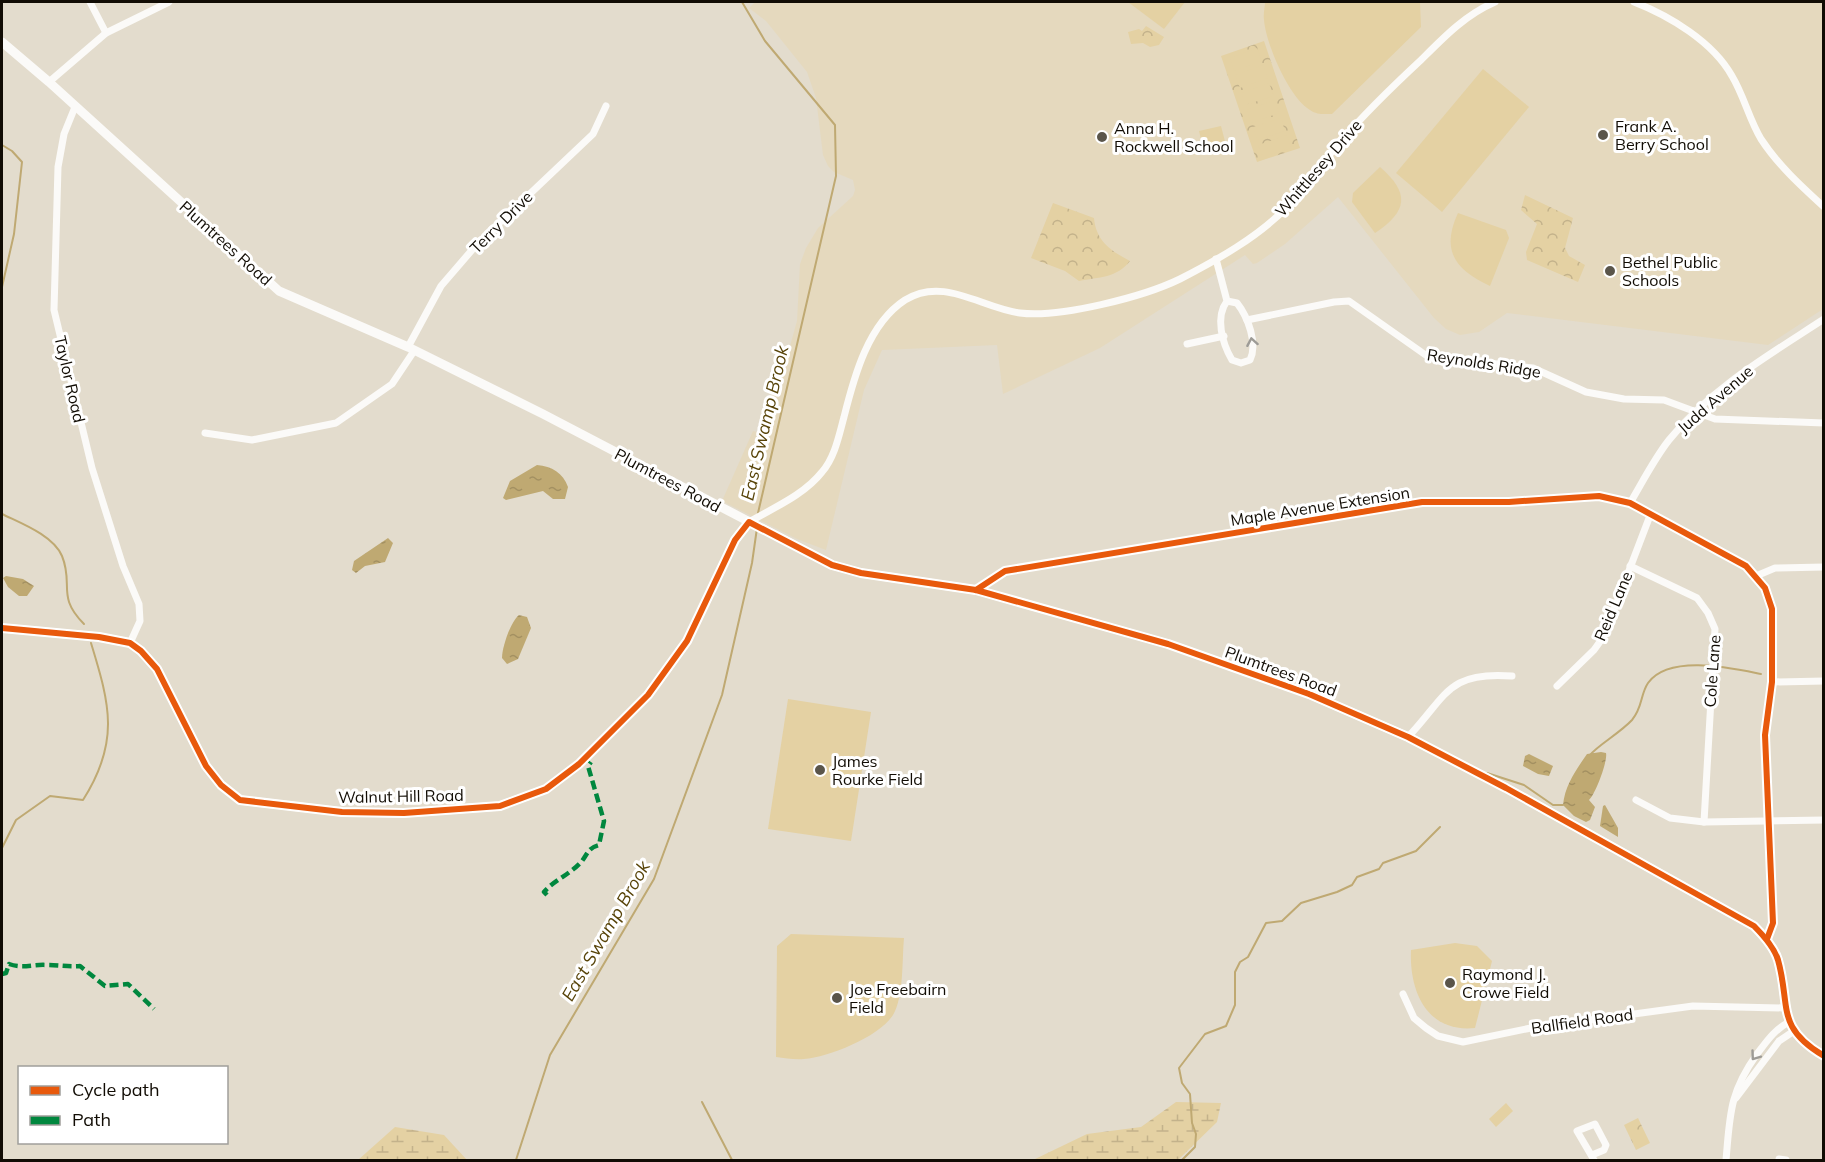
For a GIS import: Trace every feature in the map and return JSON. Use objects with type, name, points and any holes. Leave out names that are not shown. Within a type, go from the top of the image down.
[{"type":"main road","name":"Plumtrees Road","points":[[2,42],[279,291],[411,349],[543,414],[821,561],[850,570],[976,590],[1168,644],[1309,694],[1408,737],[1506,788],[1737,916],[1754,926],[1767,939]]},
{"type":"main road","name":"Walnut Hill Road","points":[[130,643],[157,669],[206,766],[221,785],[240,800],[342,812],[404,813],[500,806],[546,789],[579,764],[648,695],[687,641],[735,540],[750,522]]},
{"type":"main road","points":[[2,628],[99,637],[130,643]]},
{"type":"main road","points":[[1767,939],[1778,960],[1785,1008],[1792,1026],[1801,1041],[1824,1056]]},
{"type":"street","points":[[90,2],[106,33]]},
{"type":"street","points":[[49,82],[106,33],[169,2]]},
{"type":"street","name":"Whittlesey Drive","points":[[750,522],[803,490],[824,470],[837,442],[858,366],[876,333],[906,300],[930,291],[945,291],[1020,313],[1054,312],[1157,288],[1216,259],[1279,214],[1368,111],[1468,16],[1495,2]]},
{"type":"street","points":[[1634,2],[1673,21],[1721,58],[1742,94],[1761,138],[1774,156],[1824,207]]},
{"type":"street","name":"Terry Drive","points":[[205,433],[252,440],[336,423],[392,384],[441,286],[478,243],[593,134],[606,106]]},
{"type":"street","name":"Taylor Road","points":[[75,107],[64,134],[58,167],[54,310],[92,468],[123,566],[139,604],[140,621],[130,643]]},
{"type":"street","points":[[1216,259],[1227,301]]},
{"type":"street","points":[[1227,301],[1237,303],[1247,320],[1254,352],[1250,360],[1241,363],[1232,360],[1220,321],[1222,308],[1227,301]]},
{"type":"street","name":"Reynolds Ridge","points":[[1247,320],[1334,302],[1349,302],[1427,356],[1533,368],[1586,392],[1602,396],[1664,400],[1715,419],[1824,423]]},
{"type":"street","name":"Judd Avenue","points":[[1630,503],[1668,441],[1698,411],[1733,379],[1824,319]]},
{"type":"street","points":[[1187,344],[1224,336]]},
{"type":"street","name":"Maple Avenue Extension","points":[[976,590],[1005,571],[1422,502],[1509,502],[1599,496],[1630,503],[1729,556],[1756,576],[1765,588],[1772,609],[1772,682],[1765,735],[1773,923],[1767,939]]},
{"type":"street","name":"Reid Lane","points":[[1557,686],[1594,650],[1604,636],[1651,513]]},
{"type":"street","name":"Cole Lane","points":[[1630,566],[1697,598],[1708,613],[1715,629],[1704,822]]},
{"type":"street","points":[[1756,576],[1775,568],[1824,567]]},
{"type":"street","points":[[1408,737],[1447,690],[1464,679],[1484,674],[1512,676]]},
{"type":"street","points":[[1772,682],[1824,681]]},
{"type":"street","points":[[1636,800],[1670,818],[1704,822],[1824,820]]},
{"type":"street","name":"Ballfield Road","points":[[1403,994],[1414,1018],[1425,1028],[1438,1036],[1463,1042],[1531,1028],[1693,1006],[1785,1008]]},
{"type":"street","points":[[1726,1161],[1729,1116],[1738,1083],[1772,1033],[1792,1026]]},
{"type":"street","points":[[1594,1124],[1606,1145],[1604,1150],[1593,1158],[1577,1131],[1594,1124]]},
{"type":"shaded area","name":"Bethel Public Schools","points":[[755,2],[1823,2],[1823,309],[1768,345],[1507,313],[1479,332],[1460,335],[1446,329],[1434,318],[1338,197],[1285,244],[1257,263],[1253,264],[1245,255],[1100,348],[1003,394],[997,345],[882,350],[864,390],[826,550],[797,539],[722,501],[753,431],[761,433],[762,414],[783,371],[797,321],[800,264],[806,248],[818,228],[853,196],[855,190],[853,180],[834,172],[823,155],[816,98],[807,72],[766,21],[749,8]]},
{"type":"green space","points":[[1128,2],[1185,2],[1164,29]]},
{"type":"green space","points":[[1265,2],[1420,2],[1421,27],[1332,114],[1318,113],[1302,104],[1280,70],[1266,30]]},
{"type":"green space","points":[[1146,26],[1164,37],[1159,45],[1150,47],[1143,43],[1131,44],[1128,32],[1139,29],[1142,31]]},
{"type":"green space","points":[[1264,41],[1300,148],[1257,162],[1221,56]]},
{"type":"green space","points":[[1257,48],[1262,61],[1234,71],[1230,58]]},
{"type":"green space","points":[[1263,65],[1268,78],[1240,88],[1235,75]]},
{"type":"green space","points":[[1483,69],[1529,107],[1442,212],[1396,173]]},
{"type":"green space","points":[[1269,83],[1274,96],[1245,105],[1241,93]]},
{"type":"green space","points":[[1275,100],[1279,113],[1251,123],[1247,110]]},
{"type":"green space","points":[[1281,118],[1285,131],[1257,140],[1253,127]]},
{"type":"green space","points":[[1221,126],[1227,149],[1205,155],[1199,131]]},
{"type":"green space","points":[[1287,135],[1291,148],[1263,157],[1258,145]]},
{"type":"green space","points":[[1380,167],[1397,185],[1401,201],[1394,217],[1375,233],[1352,202],[1353,193]]},
{"type":"green space","points":[[1525,195],[1573,218],[1565,248],[1569,256],[1585,265],[1578,282],[1527,260],[1526,252],[1537,224],[1521,210]]},
{"type":"green space","points":[[1053,203],[1094,218],[1101,239],[1130,261],[1113,274],[1079,281],[1065,271],[1031,258]]},
{"type":"green space","points":[[1458,213],[1506,230],[1509,238],[1490,286],[1467,273],[1454,257],[1451,238]]},
{"type":"green space","name":"James Rourke Field","points":[[788,699],[871,712],[851,841],[768,829]]},
{"type":"green space","name":"Joe Freebairn Field","points":[[791,934],[904,938],[902,978],[897,1007],[893,1015],[877,1031],[839,1050],[801,1059],[776,1057],[777,946]]},
{"type":"green space","name":"Raymond J. Crowe Field","points":[[1455,943],[1477,946],[1492,961],[1475,1028],[1458,1028],[1444,1024],[1433,1016],[1417,994],[1413,980],[1411,950]]},
{"type":"green space","points":[[1176,1102],[1221,1103],[1217,1122],[1178,1160],[1033,1160],[1087,1134],[1141,1127]]},
{"type":"green space","points":[[1506,1103],[1513,1111],[1496,1127],[1489,1119]]},
{"type":"green space","points":[[1638,1118],[1650,1143],[1636,1150],[1624,1125]]},
{"type":"green space","points":[[395,1127],[444,1135],[467,1160],[358,1160]]},
{"type":"water","points":[[537,465],[560,474],[568,487],[565,499],[553,499],[543,491],[506,500],[503,498],[510,481]]},
{"type":"water","points":[[388,538],[393,543],[385,562],[365,566],[356,573],[352,570],[354,561]]},
{"type":"water","points":[[6,576],[23,579],[34,586],[27,596],[19,596],[8,587],[3,578]]},
{"type":"water","points":[[519,615],[527,617],[531,628],[518,659],[507,664],[502,658],[504,647],[510,628]]},
{"type":"water","points":[[1606,753],[1605,763],[1598,785],[1589,800],[1595,807],[1590,820],[1586,822],[1574,816],[1563,805],[1564,798],[1572,778],[1587,754]]},
{"type":"water","points":[[1529,754],[1553,766],[1549,776],[1538,774],[1523,766],[1525,756]]},
{"type":"water","points":[[1605,805],[1618,828],[1618,837],[1600,826]]},
{"type":"waterway","name":"East Swamp Brook","points":[[742,2],[765,41],[835,125],[836,176],[758,513]]},
{"type":"waterway","points":[[2,145],[12,151],[22,162],[14,234],[2,287]]},
{"type":"waterway","points":[[2,514],[35,530],[58,549],[67,575],[70,606],[84,624]]},
{"type":"waterway","name":"East Swamp Brook","points":[[516,1160],[550,1055],[654,879],[722,695],[752,563],[757,528]]},
{"type":"waterway","points":[[2,848],[16,820],[50,796],[83,800],[95,779],[103,760],[108,723],[103,686],[91,643]]},
{"type":"waterway","name":"East Swamp Brook","points":[[1590,755],[1632,720],[1645,688],[1658,674],[1670,669],[1701,665],[1761,674]]},
{"type":"waterway","name":"East Swamp Brook","points":[[1487,773],[1524,785],[1553,805],[1563,805]]},
{"type":"waterway","name":"East Swamp Brook","points":[[1182,1160],[1195,1147],[1196,1134],[1192,1123],[1190,1094],[1182,1083],[1179,1068],[1205,1034],[1226,1026],[1235,1005],[1235,972],[1240,962],[1248,957],[1266,923],[1282,921],[1301,903],[1337,892],[1352,885],[1357,877],[1379,869],[1383,863],[1416,851],[1440,827]]},
{"type":"waterway","points":[[702,1102],[732,1160]]},
{"type":"marked path","points":[[547,895],[544,892],[548,888],[578,866],[590,849],[599,845],[604,821],[588,766],[591,762]]},
{"type":"marked path","points":[[2,974],[6,973],[9,964],[80,966],[105,986],[128,984],[154,1009]]},
{"type":"cycle path","points":[[976,590],[1005,571],[1422,502],[1509,502],[1599,496],[1630,503],[1746,566],[1765,588],[1772,609],[1772,682],[1765,735],[1773,923],[1767,939]]},
{"type":"cycle path","points":[[2,628],[99,637],[130,643],[141,651],[157,669],[206,766],[221,785],[240,800],[342,812],[404,813],[500,806],[546,789],[579,764],[648,695],[687,641],[735,540],[749,522],[832,565],[861,573],[976,590],[1168,644],[1309,694],[1408,737],[1506,788],[1754,926],[1768,942],[1778,960],[1791,1025],[1808,1045],[1824,1056]]},
{"type":"place","name":"Frank A. Berry School","points":[[1603,135]]},
{"type":"place","name":"Anna H. Rockwell School","points":[[1102,137]]},
{"type":"place","name":"Bethel Public Schools","points":[[1610,271]]},
{"type":"place","name":"James Rourke Field","points":[[820,770]]},
{"type":"place","name":"Raymond J. Crowe Field","points":[[1450,983]]},
{"type":"place","name":"Joe Freebairn Field","points":[[837,998]]}]
